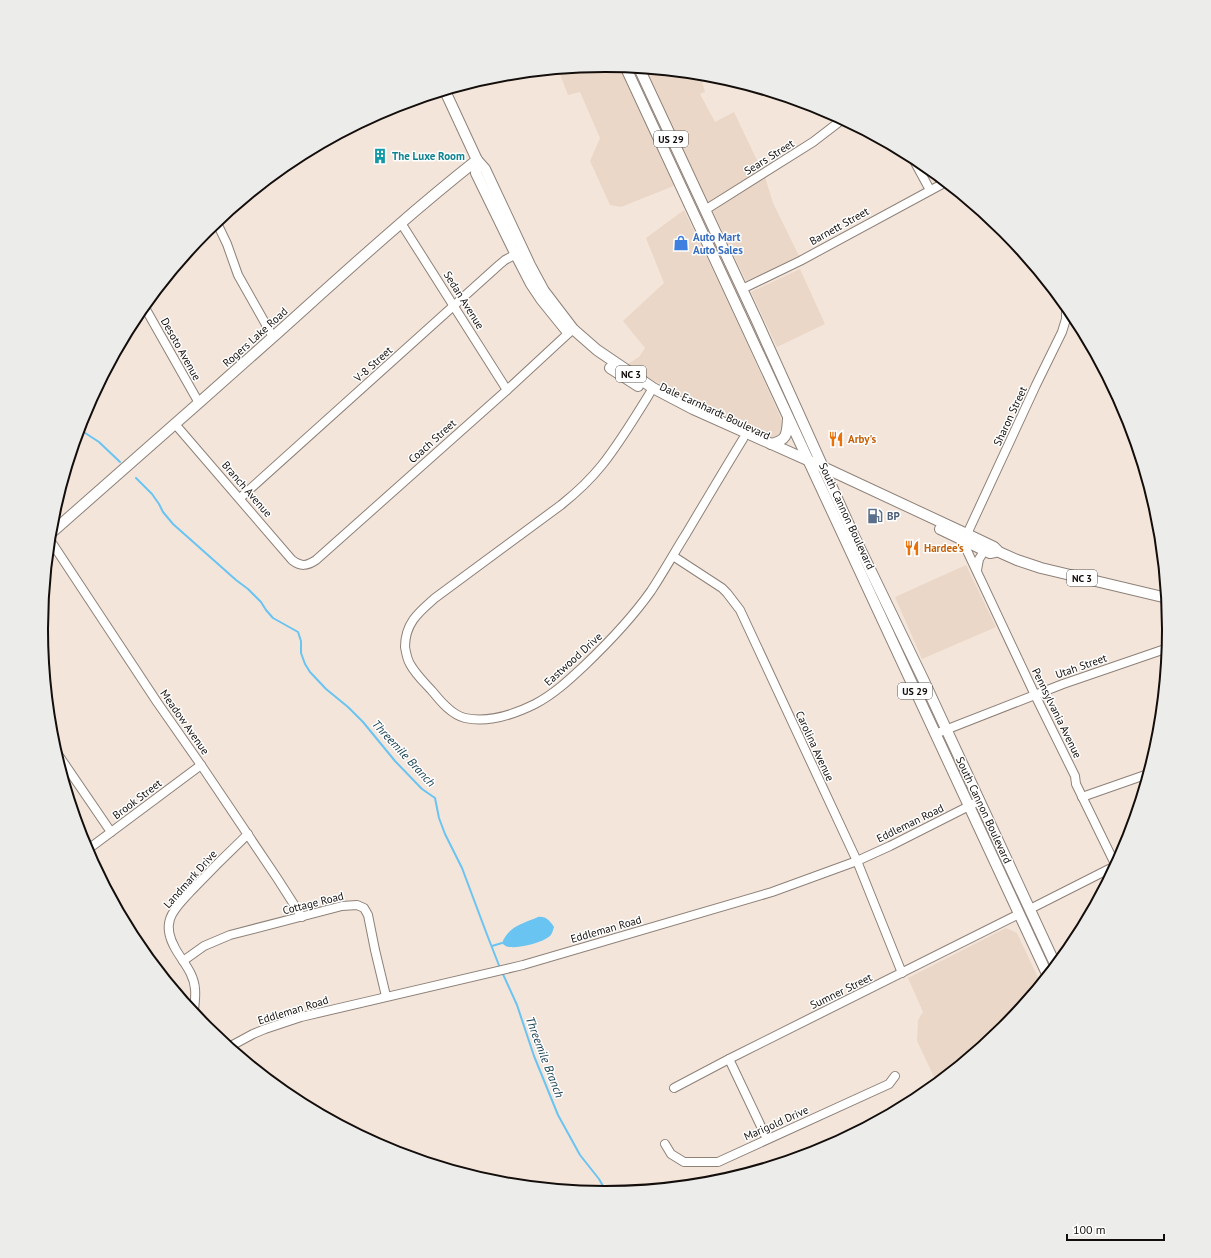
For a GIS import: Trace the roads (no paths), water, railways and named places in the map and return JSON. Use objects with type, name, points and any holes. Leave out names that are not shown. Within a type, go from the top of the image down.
[{"type":"main road","name":"South Cannon Boulevard","points":[[628,73],[1046,971]]},
{"type":"main road","name":"South Cannon Boulevard","points":[[641,73],[1053,960]]},
{"type":"main road","name":"Dale Earnhardt Boulevard","points":[[447,94],[477,160],[485,169],[520,253],[570,331],[651,391],[690,414],[743,438],[825,471],[965,537],[994,547],[999,552],[1017,560],[1041,568],[1162,597]]},
{"type":"main road","name":"Rogers Lake Road","points":[[58,527],[401,223],[477,160]]},
{"type":"main road","name":"US 29","points":[[712,255],[719,262],[732,283],[742,289]]},
{"type":"main road","name":"Dale Earnhardt Boulevard","points":[[651,391],[771,444],[809,464]]},
{"type":"main road","points":[[771,444],[780,442],[784,438],[787,431],[788,419]]},
{"type":"main road","name":"Dale Earnhardt Boulevard","points":[[965,537],[990,553],[999,552]]},
{"type":"street","name":"Sears Street","points":[[705,210],[813,142],[838,122]]},
{"type":"street","points":[[917,167],[930,190]]},
{"type":"street","name":"Barnett Street","points":[[742,289],[800,261],[941,184]]},
{"type":"street","name":"Sedan Avenue","points":[[401,223],[507,390]]},
{"type":"street","points":[[219,228],[231,255],[238,276],[273,337]]},
{"type":"street","name":"V-8 Street","points":[[240,498],[499,265],[520,253]]},
{"type":"street","name":"Desoto Avenue","points":[[147,312],[199,403]]},
{"type":"street","name":"Sharon Street","points":[[965,537],[1062,332],[1066,315]]},
{"type":"street","name":"Coach Street","points":[[303,566],[309,565],[316,560],[507,390],[570,331]]},
{"type":"street","name":"Eastwood Drive","points":[[651,391],[621,439],[602,465],[578,491],[435,598],[419,612],[411,622],[406,632],[405,639],[407,658],[417,675],[448,708],[459,716],[484,720],[513,713],[535,704],[555,692],[599,652],[635,611],[651,590],[673,556],[743,438]]},
{"type":"street","name":"Branch Avenue","points":[[175,424],[292,560],[303,566]]},
{"type":"street","name":"Pennsylvania Avenue","points":[[965,537],[971,557],[1035,695],[1075,776],[1076,784],[1082,797],[1113,860]]},
{"type":"street","name":"Meadow Avenue","points":[[55,547],[157,702],[248,834],[302,917]]},
{"type":"street","points":[[977,570],[979,559],[985,550]]},
{"type":"street","name":"Carolina Avenue","points":[[673,556],[722,588],[740,610],[857,861],[902,973]]},
{"type":"street","name":"Utah Street","points":[[935,734],[1095,672],[1162,650]]},
{"type":"street","points":[[65,765],[111,832]]},
{"type":"street","name":"Brook Street","points":[[92,846],[201,765]]},
{"type":"street","points":[[1082,797],[1143,776]]},
{"type":"street","name":"Eddleman Road","points":[[234,1044],[265,1028],[301,1017],[530,963],[772,892],[857,861],[979,801]]},
{"type":"street","name":"Landmark Drive","points":[[194,1006],[194,983],[189,970],[175,948],[170,936],[170,918],[178,905],[248,834]]},
{"type":"street","points":[[1030,909],[1109,870]]},
{"type":"street","name":"Cottage Road","points":[[183,961],[204,946],[221,938],[349,905],[357,905],[364,908],[370,920],[375,950],[386,996]]},
{"type":"street","name":"Sumner Street","points":[[674,1088],[1019,914]]},
{"type":"street","points":[[729,1059],[767,1139]]},
{"type":"street","name":"Marigold Drive","points":[[665,1144],[671,1154],[684,1162],[718,1162],[889,1084],[895,1076]]},
{"type":"water","points":[[538,917],[548,919],[554,927],[550,936],[546,939],[519,947],[507,947],[502,943],[512,929]]},
{"type":"waterway","name":"Threemile Branch","points":[[84,432],[99,442],[120,462]]},
{"type":"waterway","name":"Threemile Branch","points":[[136,478],[152,494],[163,512],[173,524],[248,589],[261,602],[273,618],[298,632],[301,641],[301,653],[310,672],[326,689],[348,707],[363,722],[395,761],[422,789],[435,798],[439,818],[445,834],[462,868],[500,968]]},
{"type":"waterway","points":[[492,946],[502,943]]},
{"type":"waterway","name":"Threemile Branch","points":[[502,972],[517,1005],[534,1056],[558,1115],[580,1155],[603,1186]]},
{"type":"place","name":"The Luxe Room","points":[[380,156]]},
{"type":"place","name":"Auto Mart Auto Sales","points":[[681,243]]},
{"type":"place","name":"Arby's","points":[[836,439]]},
{"type":"place","name":"BP","points":[[875,516]]},
{"type":"place","name":"Hardee's","points":[[912,548]]}]
